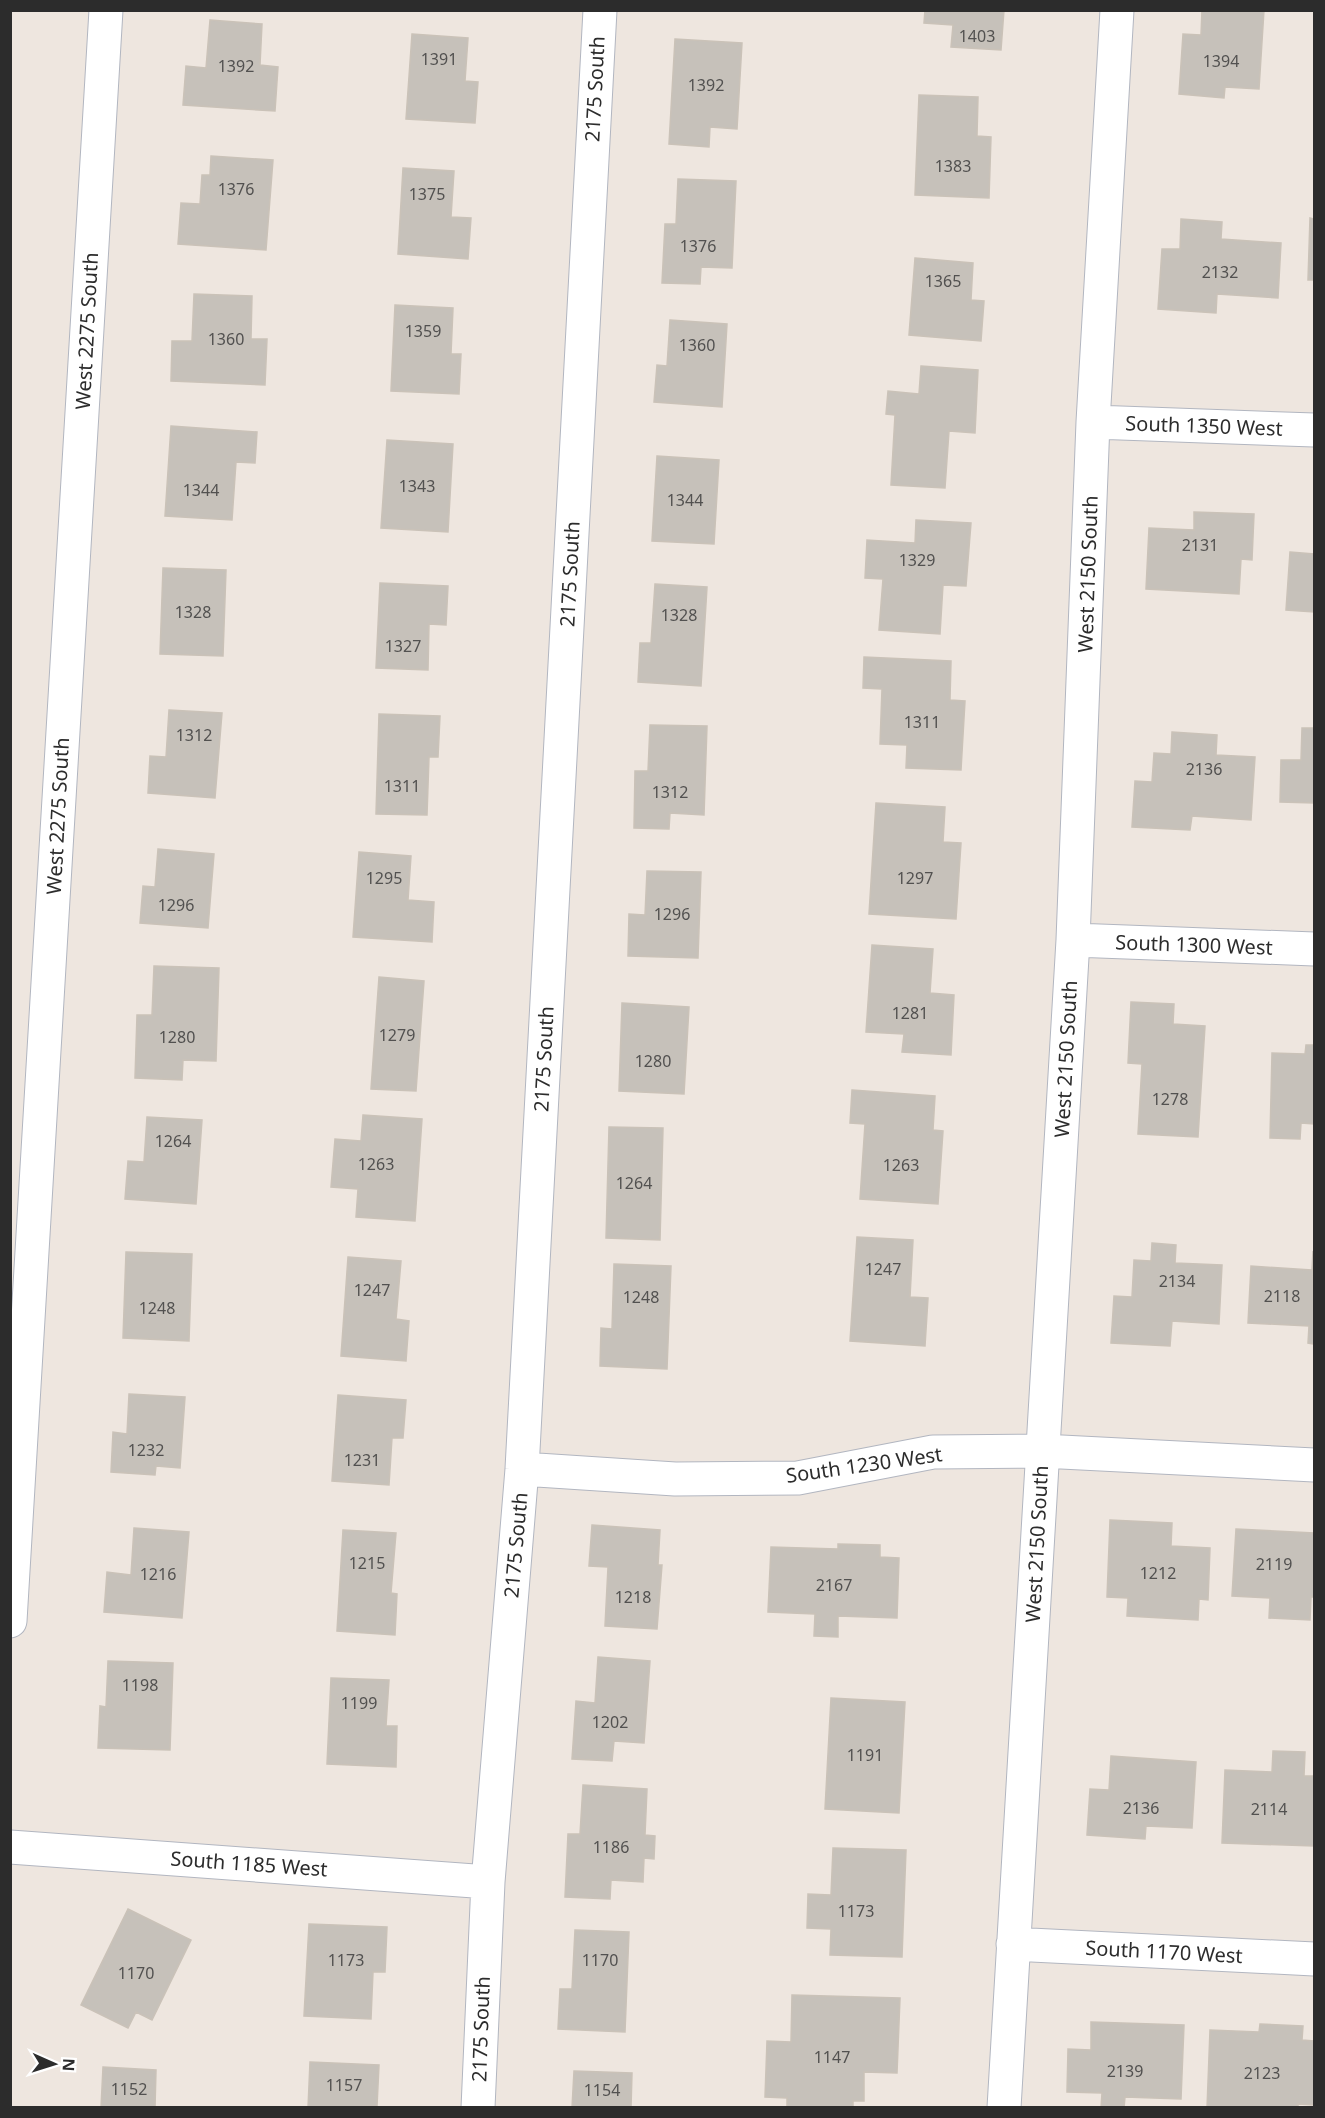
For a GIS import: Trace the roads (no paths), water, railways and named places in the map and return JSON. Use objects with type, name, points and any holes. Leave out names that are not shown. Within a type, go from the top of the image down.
[{"type":"street","name":"West 2275 South","points":[[10,1621],[15,1451],[106,10]]},
{"type":"street","name":"2175 South","points":[[478,2108],[488,1882],[522,1469],[600,10]]},
{"type":"street","name":"West 2150 South","points":[[1004,2108],[1073,940],[1093,422],[1117,10]]},
{"type":"street","name":"South 1350 West","points":[[1093,422],[1314,430]]},
{"type":"street","name":"South 1300 West","points":[[1073,940],[1314,950]]},
{"type":"street","name":"South 1230 West","points":[[522,1469],[675,1479],[798,1478],[933,1452],[1042,1451],[1314,1465]]},
{"type":"street","name":"South 1185 West","points":[[10,1846],[488,1882]]},
{"type":"street","name":"South 1170 West","points":[[1013,1944],[1314,1959]]}]
